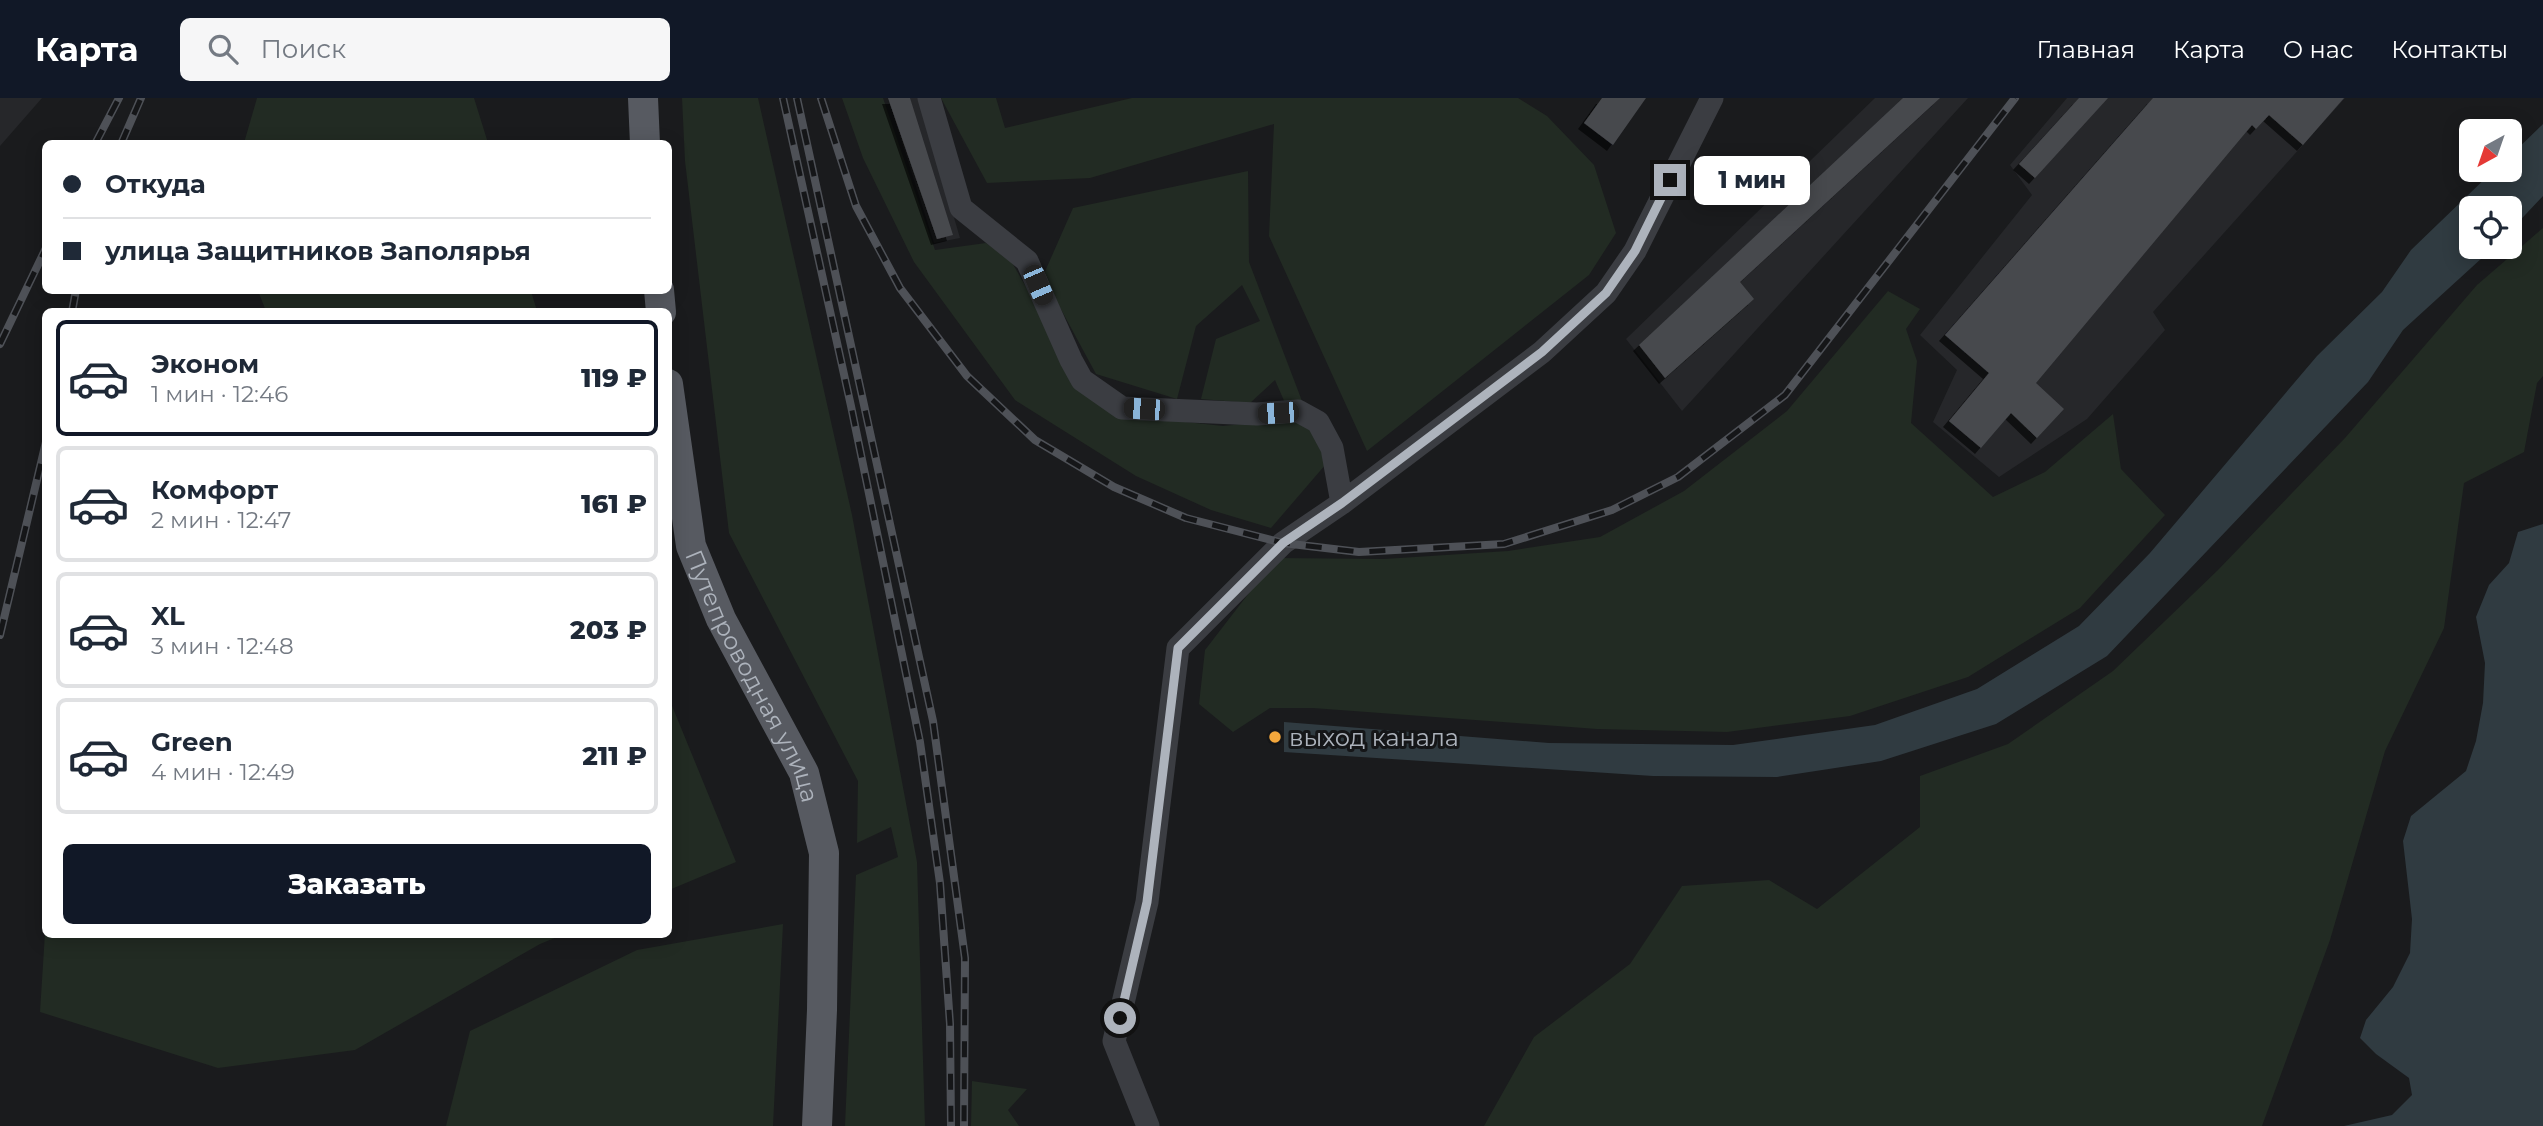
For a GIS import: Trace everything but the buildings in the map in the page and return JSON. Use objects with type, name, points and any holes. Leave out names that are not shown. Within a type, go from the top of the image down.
[{"type":"main road","points":[[643,98],[645,140]]},
{"type":"main road","name":"Путепроводная улица","points":[[672,412],[691,546],[721,620],[804,773],[824,853],[817,1126]]},
{"type":"street","points":[[929,98],[961,208],[1027,261],[1070,360],[1082,380],[1122,408],[1229,413],[1298,411],[1318,422],[1332,448],[1342,503]]},
{"type":"street","points":[[1148,1126],[1114,1041],[1147,902],[1178,648],[1283,543],[1342,503],[1542,352],[1606,293],[1635,251],[1712,98]]},
{"type":"shaded area","points":[[0,98],[42,98],[0,146]]},
{"type":"shaded area","points":[[257,98],[474,98],[487,140],[245,140]]},
{"type":"shaded area","points":[[682,98],[758,98],[852,515],[917,862],[925,1126],[845,1126],[856,875],[898,857],[891,827],[857,843],[858,781],[729,533],[685,161]]},
{"type":"shaded area","points":[[842,98],[883,98],[935,250],[986,243],[1010,259],[1033,299],[1121,415],[1223,426],[1292,419],[1275,380],[1250,403],[1201,399],[1216,339],[1260,321],[1242,285],[1196,326],[1177,399],[1096,374],[1043,276],[1073,208],[1248,171],[1249,262],[1326,464],[1271,528],[1211,510],[1136,476],[1015,400],[914,262],[863,158]]},
{"type":"shaded area","points":[[888,98],[919,98],[960,238],[934,243]]},
{"type":"shaded area","points":[[941,98],[996,98],[1005,128],[1132,98],[1518,98],[1547,116],[1594,165],[1616,233],[1589,275],[1367,451],[1269,236],[1274,124],[1090,178],[987,183]]},
{"type":"shaded area","points":[[1875,98],[1968,98],[1682,411],[1626,339]]},
{"type":"shaded area","points":[[2067,98],[2345,98],[2153,312],[2165,330],[2087,419],[1999,477],[1933,422],[1957,370],[1920,335],[2032,195],[2010,165]]},
{"type":"shaded area","points":[[2543,124],[2543,196],[2522,218],[2522,196],[2467,196],[2482,182],[2522,182],[2522,144]]},
{"type":"shaded area","points":[[2459,204],[2459,259],[2481,259],[2403,330],[2368,382],[2107,656],[1996,724],[1881,761],[1777,777],[1653,776],[1284,752],[1284,722],[1549,743],[1733,745],[1875,725],[1977,689],[2079,626],[2150,553],[2317,356],[2382,292],[2411,250]]},
{"type":"shaded area","points":[[2543,228],[2543,376],[2537,383],[2524,452],[2464,483],[2444,628],[2385,751],[2330,940],[2262,1126],[1484,1126],[1534,1037],[1630,964],[1682,886],[1769,880],[1817,909],[1920,827],[1920,776],[2008,744],[2113,671],[2218,570],[2345,438],[2477,285],[2507,259],[2522,259],[2522,246]]},
{"type":"shaded area","points":[[1888,291],[1920,309],[1906,329],[1917,361],[1911,423],[1993,497],[2045,472],[2113,414],[2121,469],[2165,515],[2080,608],[1968,677],[1850,716],[1727,732],[1597,729],[1313,708],[1270,708],[1233,732],[1199,704],[1205,650],[1276,558],[1384,559],[1508,551],[1600,537],[1684,491],[1787,411]]},
{"type":"shaded area","points":[[259,294],[532,294],[536,308],[265,308]]},
{"type":"shaded area","points":[[2543,524],[2543,1126],[2344,1126],[2392,1115],[2412,1095],[2409,1078],[2376,1054],[2360,1038],[2366,1020],[2393,987],[2410,953],[2412,919],[2403,841],[2411,816],[2466,771],[2476,741],[2483,703],[2485,663],[2476,617],[2489,585],[2509,563],[2518,532]]},
{"type":"shaded area","points":[[672,706],[736,862],[672,889]]},
{"type":"shaded area","points":[[783,924],[773,1126],[446,1126],[470,1031],[637,950]]},
{"type":"shaded area","points":[[45,938],[555,938],[355,1050],[218,1068],[40,1012]]},
{"type":"shaded area","points":[[972,1081],[1027,1089],[1008,1110],[1019,1126],[971,1126]]},
{"type":"railway","points":[[97,140],[119,98]]},
{"type":"railway","points":[[123,140],[141,98]]},
{"type":"railway","points":[[783,98],[851,406],[920,742],[940,883],[950,1024],[951,1126]]},
{"type":"railway","points":[[797,98],[933,721],[965,958],[964,1126]]},
{"type":"railway","points":[[821,98],[856,206],[900,288],[967,376],[1035,440],[1114,487],[1186,518],[1283,543],[1359,552],[1504,544],[1612,510],[1678,477],[1785,395],[2015,98]]},
{"type":"railway","points":[[0,344],[42,256]]},
{"type":"railway","points":[[73,308],[75,294]]},
{"type":"railway","points":[[0,635],[42,459]]},
{"type":"place","name":"выход канала","points":[[1275,737]]},
{"type":"route","points":[[1120,1018],[1147,902],[1178,648],[1283,543],[1342,503],[1542,352],[1606,293],[1635,251],[1670,180]]}]
